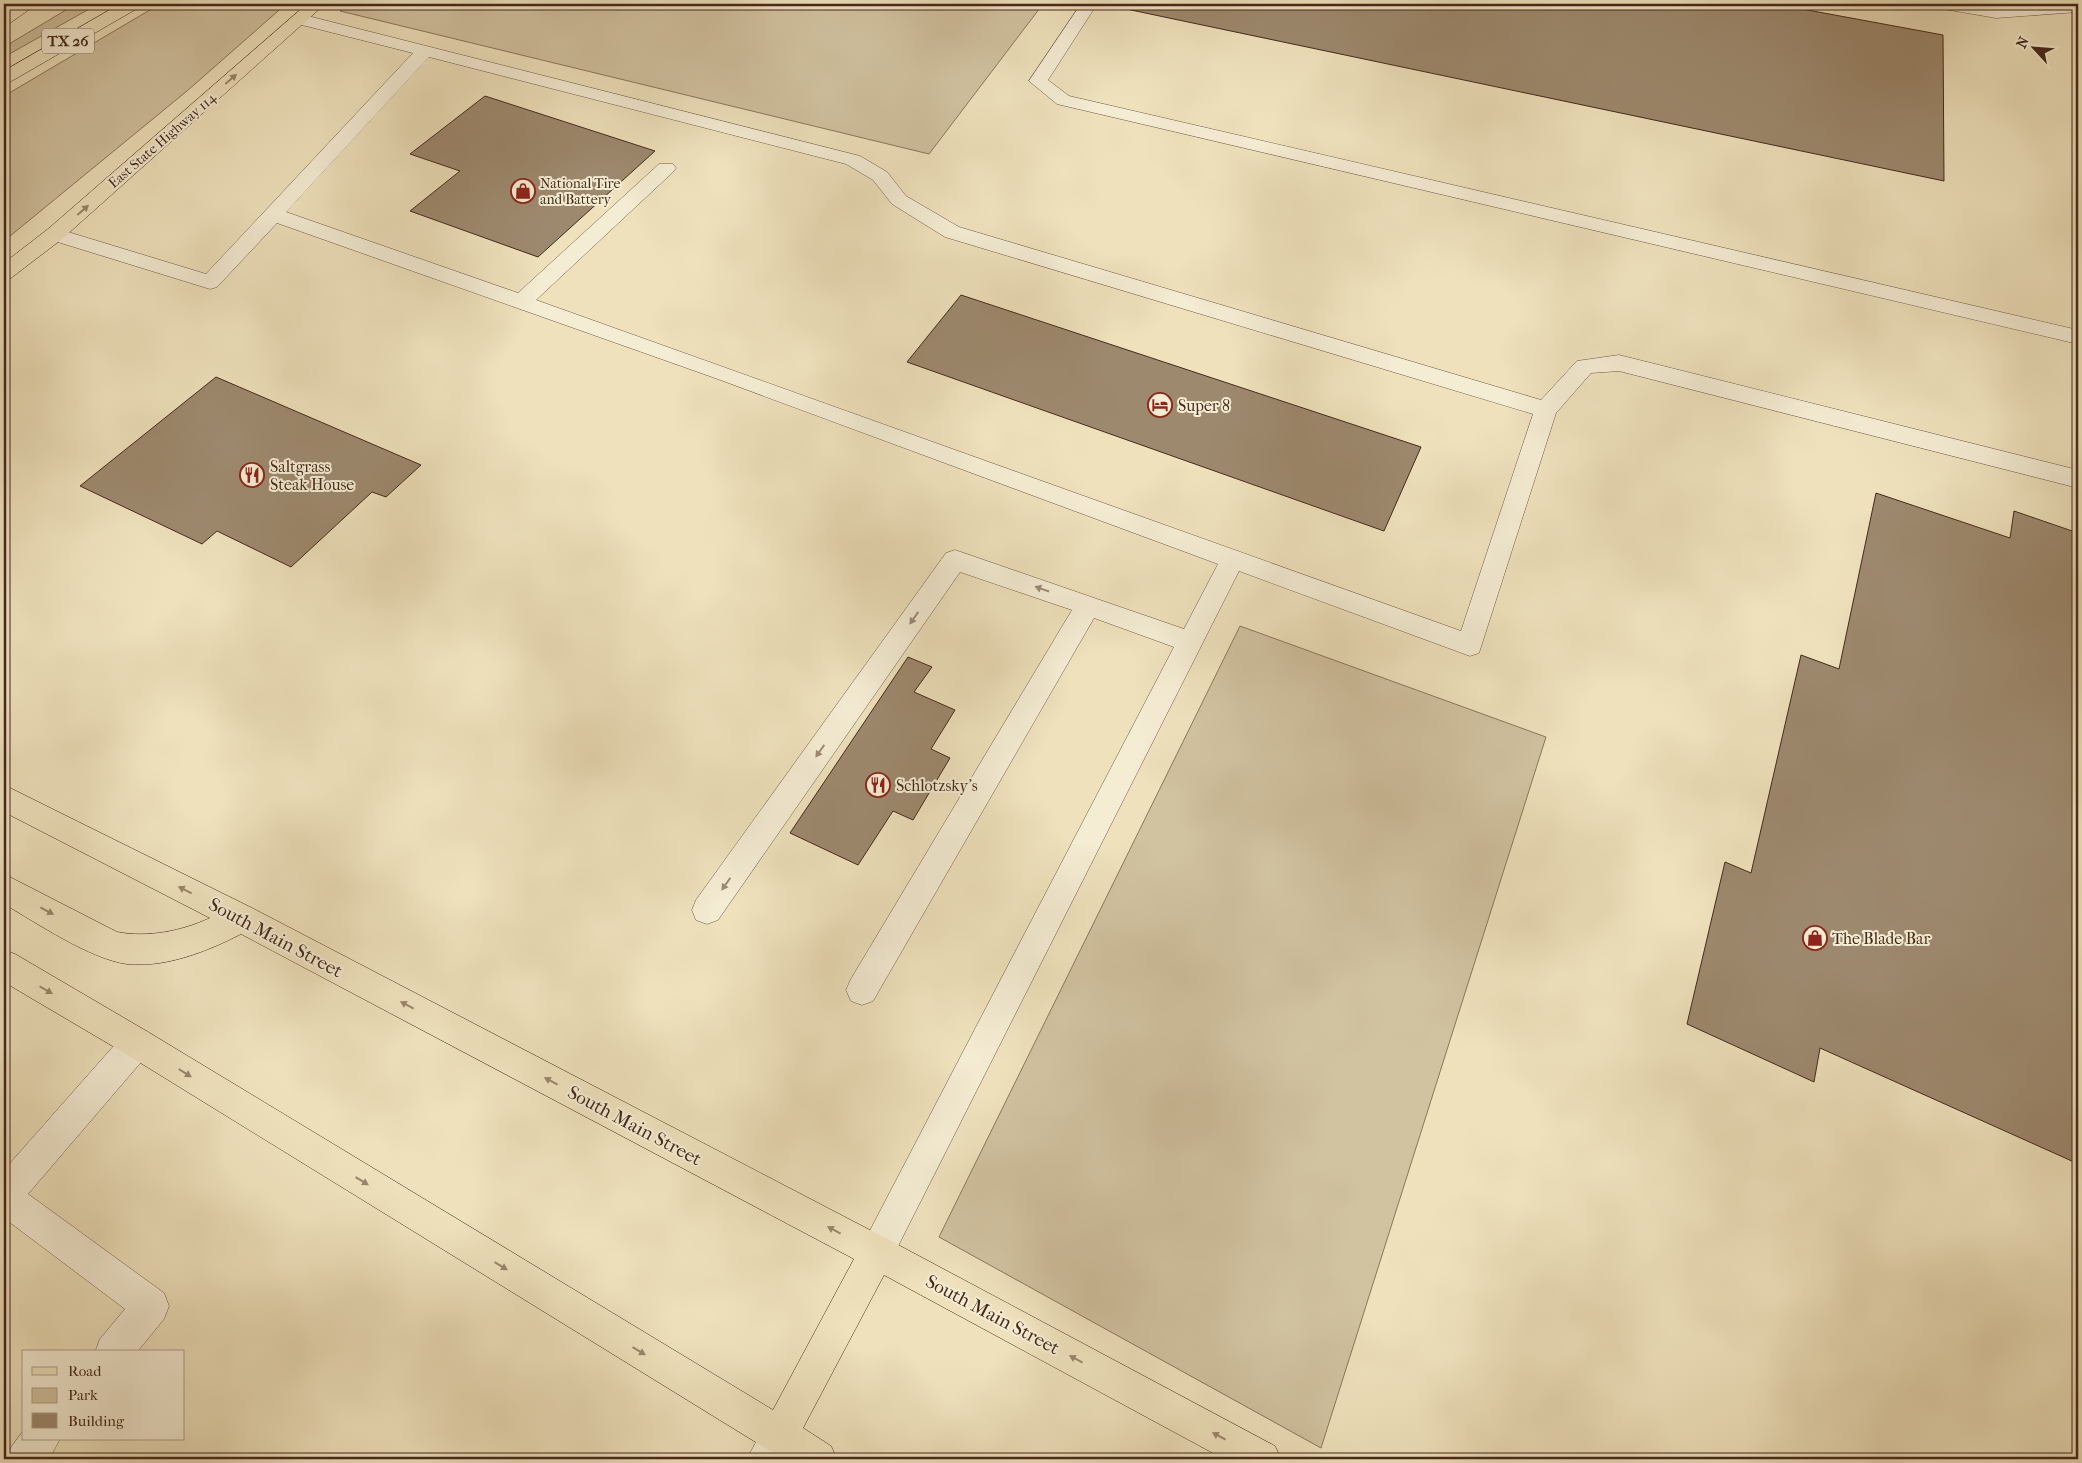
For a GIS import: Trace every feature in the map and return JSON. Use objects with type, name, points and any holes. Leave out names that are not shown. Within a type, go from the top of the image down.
[{"type":"main road","points":[[4,19],[29,4]]},
{"type":"main road","name":"TX 26","points":[[4,78],[132,4]]},
{"type":"main road","name":"East State Highway 114","points":[[4,273],[55,234],[317,4]]},
{"type":"main road","name":"South Main Street","points":[[4,798],[241,918],[877,1252],[1262,1459]]},
{"type":"main road","points":[[4,888],[101,940],[126,949],[177,945],[213,933],[241,918]]},
{"type":"main road","points":[[4,965],[137,1043],[772,1448],[818,1459]]},
{"type":"main road","points":[[772,1448],[877,1252]]},
{"type":"lane","points":[[1090,4],[1038,81],[1063,100],[2078,337]]},
{"type":"lane","points":[[1944,4],[1996,13],[2078,7]]},
{"type":"lane","points":[[300,19],[853,160],[880,176],[899,200],[952,232],[1546,410]]},
{"type":"lane","points":[[55,234],[210,282],[425,50]]},
{"type":"lane","points":[[520,302],[666,168]]},
{"type":"lane","points":[[272,214],[1470,645],[1546,410],[1585,366],[1619,363],[2078,479]]},
{"type":"lane","points":[[877,1252],[1233,559]]},
{"type":"lane","points":[[707,910],[955,560],[1190,642]]},
{"type":"lane","points":[[862,990],[1088,605]]},
{"type":"lane","points":[[115,1350],[151,1306],[4,1196],[137,1043]]},
{"type":"lane","points":[[25,1459],[40,1440]]},
{"type":"green space","points":[[76,4],[98,4],[4,57],[4,47]]},
{"type":"green space","points":[[160,4],[286,4],[187,91],[4,241],[4,96]]},
{"type":"green space","points":[[348,4],[1043,4],[929,154],[340,11]]},
{"type":"green space","points":[[1240,626],[1546,737],[1321,1448],[939,1237]]},
{"type":"building","points":[[1114,4],[1775,4],[1943,35],[1944,181],[1112,6]]},
{"type":"building","name":"National Tire and Battery","points":[[485,96],[655,151],[538,257],[410,211],[460,171],[410,154]]},
{"type":"building","name":"Super 8","points":[[961,295],[1421,447],[1384,531],[907,362]]},
{"type":"building","name":"Saltgrass Steak House","points":[[216,377],[421,465],[386,497],[372,492],[291,567],[217,531],[202,544],[80,486]]},
{"type":"building","points":[[1876,493],[2010,538],[2014,511],[2078,533],[2078,1093],[2074,1162],[1820,1048],[1814,1082],[1687,1024],[1725,862],[1751,873],[1801,655],[1839,669]]},
{"type":"building","name":"Schlotzsky's","points":[[908,657],[932,667],[914,692],[955,710],[931,749],[950,758],[913,820],[893,811],[858,865],[790,833]]},
{"type":"place","name":"National Tire and Battery","points":[[523,191]]},
{"type":"place","name":"Super 8","points":[[1160,405]]},
{"type":"place","name":"Saltgrass Steak House","points":[[252,475]]},
{"type":"place","name":"Schlotzsky's","points":[[878,785]]},
{"type":"place","name":"The Blade Bar","points":[[1815,938]]}]
